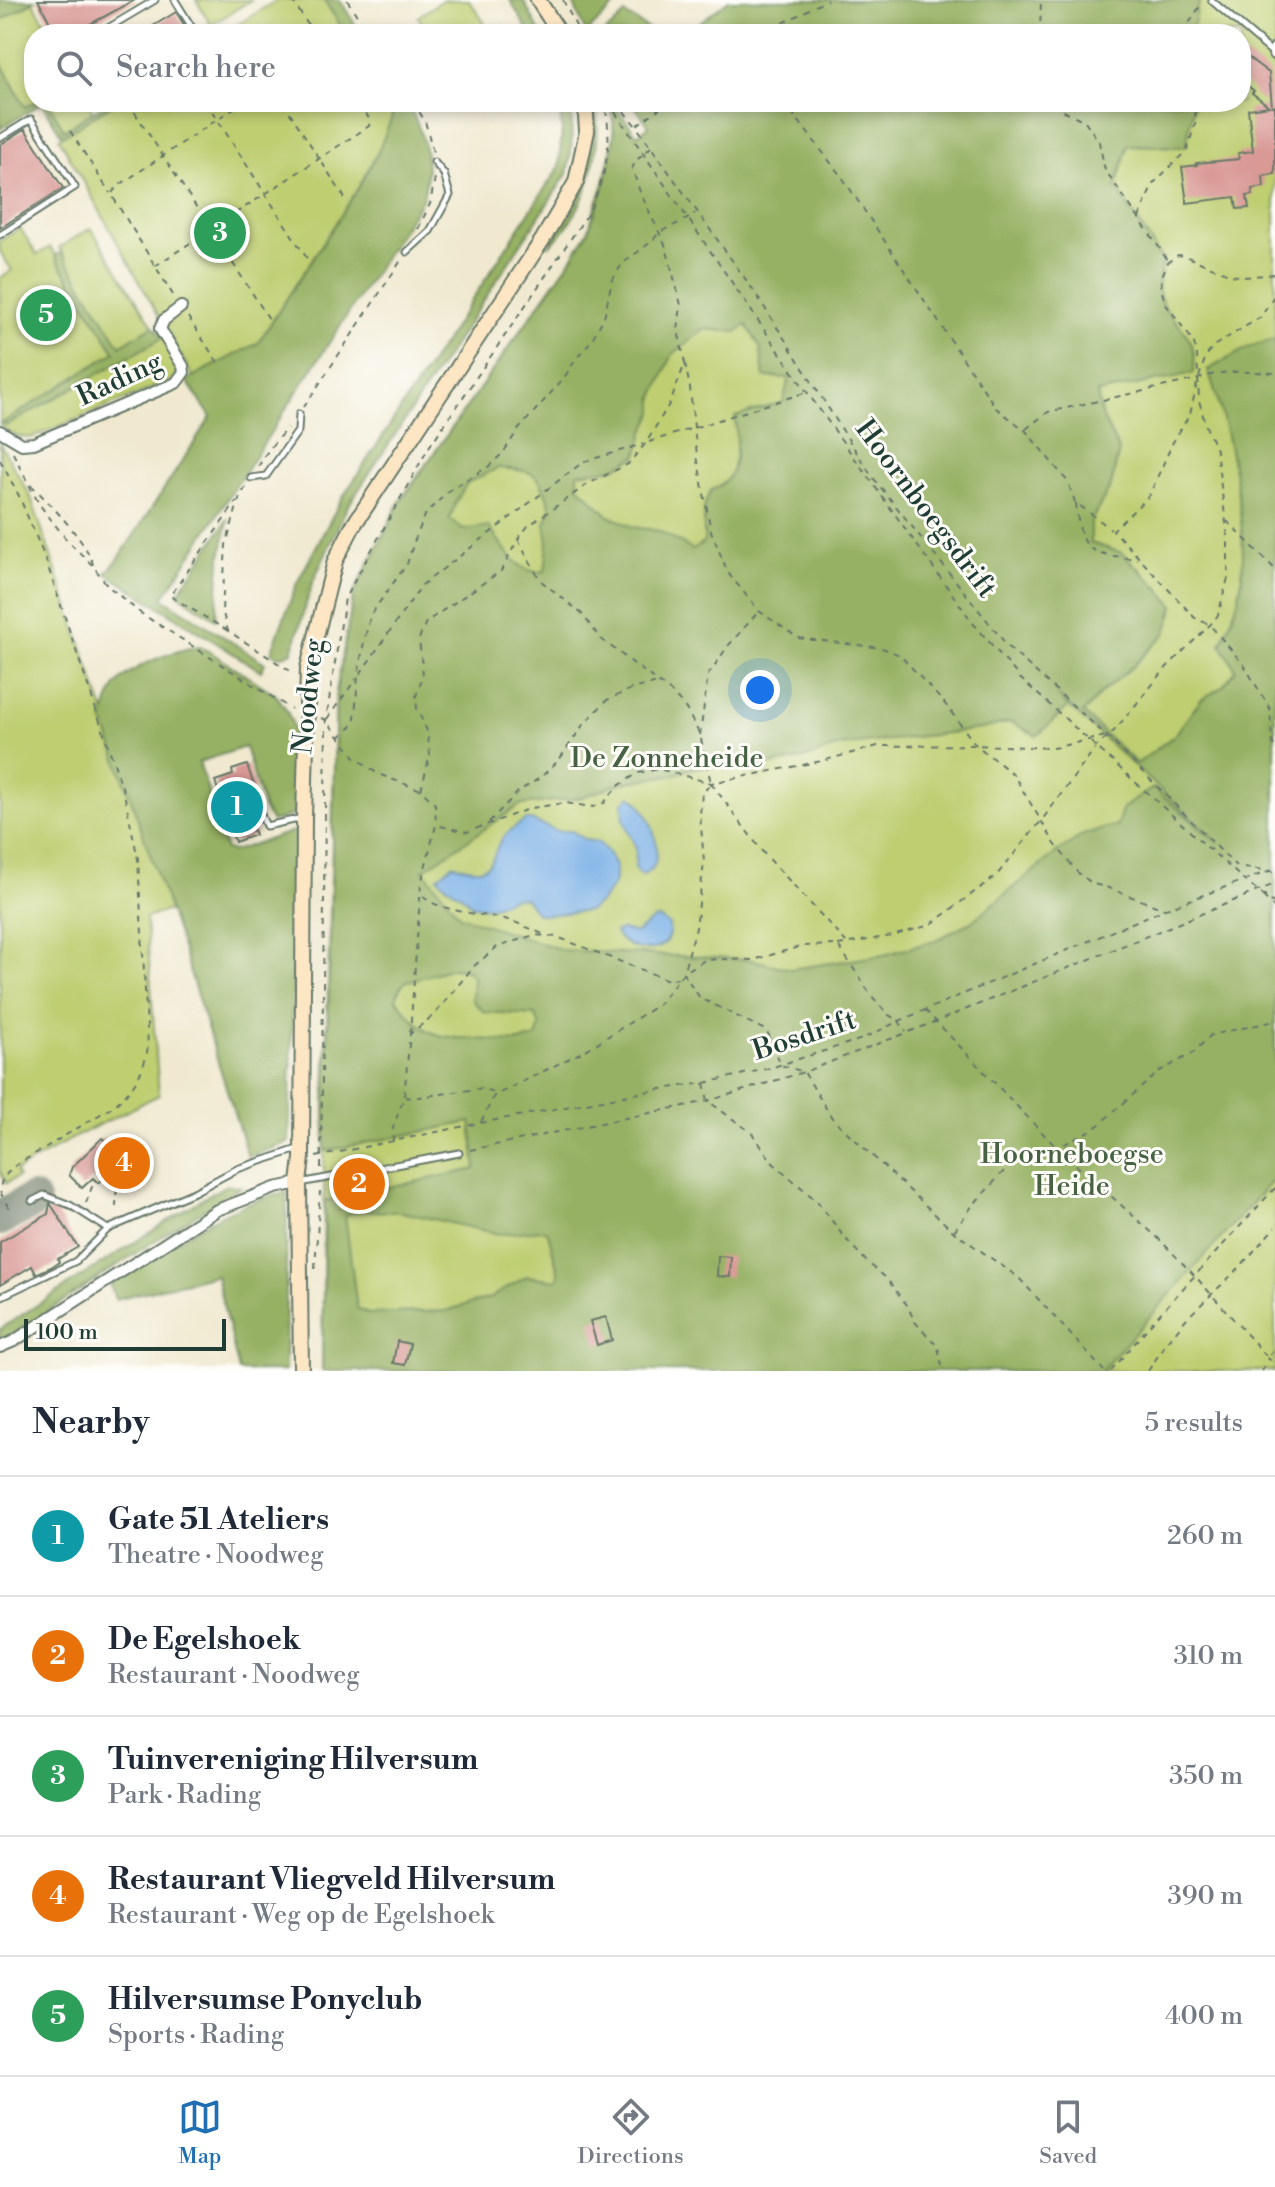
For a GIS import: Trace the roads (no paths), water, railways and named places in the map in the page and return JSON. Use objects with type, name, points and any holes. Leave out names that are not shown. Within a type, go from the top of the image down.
[{"type":"main road","points":[[538,0],[554,24]]},
{"type":"main road","name":"Noodweg","points":[[301,1371],[299,1183],[308,675],[335,561],[353,526],[543,239],[576,182],[587,131],[586,112]]},
{"type":"street","name":"Rading","points":[[0,431],[22,444],[34,443],[176,383],[184,372],[183,366],[160,329],[164,320],[181,307]]},
{"type":"street","points":[[0,1347],[14,1341],[217,1210],[275,1188],[299,1183]]},
{"type":"lane","points":[[136,0],[141,9]]},
{"type":"lane","points":[[115,24],[155,0]]},
{"type":"lane","points":[[175,0],[190,24]]},
{"type":"lane","points":[[1211,0],[1241,24]]},
{"type":"lane","points":[[1251,32],[1274,51]]},
{"type":"lane","points":[[0,138],[31,119],[75,187],[0,235]]},
{"type":"lane","points":[[407,252],[430,231],[450,195],[444,174],[434,162]]},
{"type":"lane","points":[[251,478],[266,476],[298,431],[299,414]]},
{"type":"lane","points":[[252,795],[266,826],[304,818]]},
{"type":"lane","points":[[0,1297],[76,1261],[108,1229],[194,1192],[237,1169],[302,1148]]},
{"type":"lane","points":[[299,1183],[459,1153]]},
{"type":"lane","points":[[32,1201],[44,1195],[70,1205],[108,1229]]},
{"type":"water","points":[[631,796],[645,812],[657,851],[650,871],[641,875],[635,869],[636,848],[624,821],[623,803]]},
{"type":"water","points":[[526,820],[557,831],[572,831],[586,840],[598,842],[608,852],[615,866],[615,881],[601,901],[589,911],[543,915],[536,913],[525,898],[519,897],[493,906],[472,906],[438,877],[453,864],[484,868],[491,862],[504,837]]},
{"type":"water","points":[[659,918],[669,925],[669,936],[657,948],[638,949],[621,940],[615,932],[636,933]]},
{"type":"place","name":"Tuinvereniging Hilversum","points":[[220,233]]},
{"type":"place","name":"Hilversumse Ponyclub","points":[[46,315]]},
{"type":"place","name":"Gate 51 Ateliers","points":[[237,807]]},
{"type":"place","name":"Restaurant Vliegveld Hilversum","points":[[124,1163]]},
{"type":"place","name":"De Egelshoek","points":[[359,1184]]},
{"type":"park label","name":"De Zonneheide","points":[[667,757]]},
{"type":"park label","name":"Hoorneboegse Heide","points":[[1072,1169]]}]
